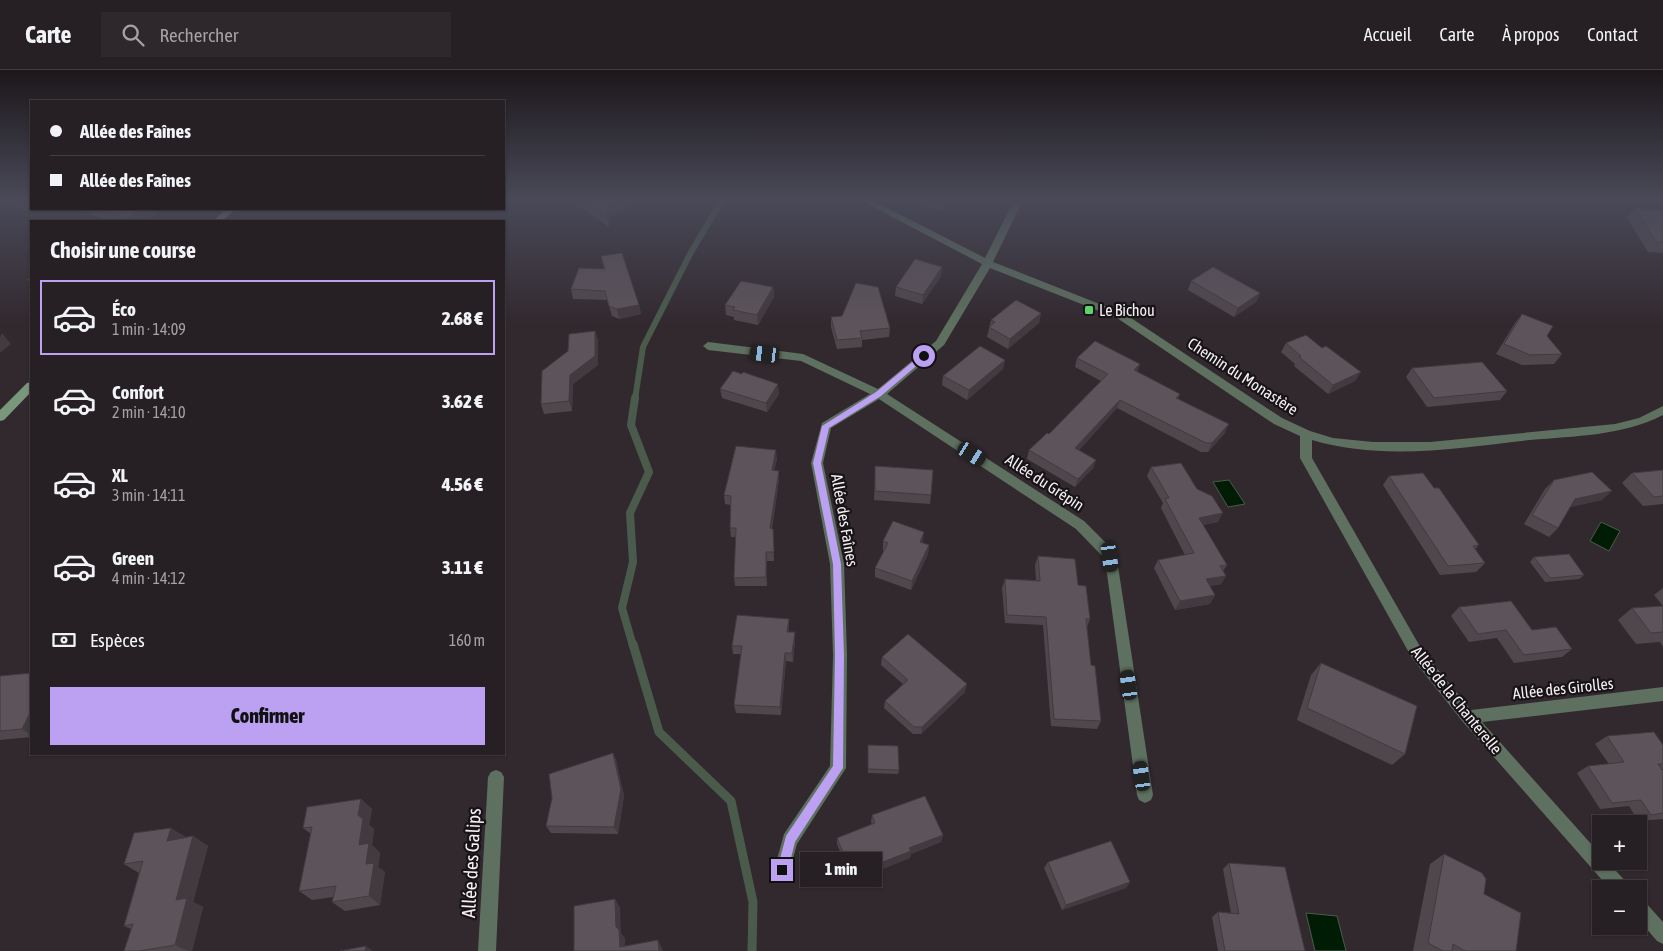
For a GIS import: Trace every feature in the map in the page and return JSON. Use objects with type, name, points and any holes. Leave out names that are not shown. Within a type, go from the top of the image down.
[{"type":"street","name":"Chemin du Monastère","points":[[942,241],[988,262],[1121,316],[1278,422],[1306,434],[1333,442],[1373,446],[1430,446],[1615,428],[1642,421],[1663,410]]},
{"type":"street","name":"Allée des Faînes","points":[[782,870],[790,840],[838,768],[840,655],[837,564],[817,463],[826,426],[878,394],[940,344],[999,241]]},
{"type":"street","name":"Allée du Grépin","points":[[708,346],[803,358],[878,394],[1080,525],[1110,557],[1145,795]]},
{"type":"street","points":[[0,417],[30,387]]},
{"type":"street","name":"Allée de la Chanterelle","points":[[1306,434],[1306,458],[1412,646],[1468,717],[1613,880]]},
{"type":"street","name":"Allée des Girolles","points":[[1468,717],[1663,694]]},
{"type":"street","name":"Allée des Galips","points":[[487,951],[496,777]]},
{"type":"street","points":[[1647,917],[1663,935]]},
{"type":"shaded area","points":[[1229,480],[1245,504],[1228,507],[1213,482]]},
{"type":"shaded area","points":[[1601,522],[1620,531],[1609,551],[1590,541]]},
{"type":"shaded area","points":[[1306,913],[1337,916],[1346,951],[1315,951]]},
{"type":"building","points":[[622,253],[639,305],[617,309],[609,306],[605,291],[571,289],[579,268],[605,269],[601,256]]},
{"type":"building","points":[[915,259],[942,267],[923,295],[896,287]]},
{"type":"building","points":[[1213,267],[1260,293],[1238,308],[1191,281]]},
{"type":"building","points":[[741,281],[773,287],[757,315],[733,310],[735,307],[725,305]]},
{"type":"building","points":[[856,283],[878,287],[890,328],[860,331],[862,338],[837,340],[831,317],[842,316]]},
{"type":"building","points":[[1016,300],[1041,313],[1010,339],[989,327],[995,322],[991,320]]},
{"type":"building","points":[[1522,314],[1553,326],[1547,336],[1562,354],[1530,355],[1504,344]]},
{"type":"building","points":[[595,331],[595,356],[570,375],[569,401],[541,404],[542,371],[568,351],[569,334]]},
{"type":"building","points":[[1306,335],[1322,348],[1326,346],[1361,372],[1333,385],[1299,357],[1301,356],[1286,343]]},
{"type":"building","points":[[1095,341],[1140,364],[1134,370],[1180,394],[1176,398],[1229,424],[1212,443],[1206,443],[1120,400],[1075,448],[1096,460],[1078,479],[1029,450],[1047,433],[1049,434],[1108,374],[1077,358]]},
{"type":"building","points":[[980,346],[1005,360],[969,390],[943,376]]},
{"type":"building","points":[[1482,362],[1507,391],[1434,398],[1412,368]]},
{"type":"building","points":[[733,371],[742,374],[743,372],[778,384],[766,403],[720,389]]},
{"type":"building","points":[[736,446],[776,450],[772,470],[779,471],[770,528],[773,529],[774,552],[766,552],[766,577],[734,578],[736,528],[730,528],[731,496],[724,495]]},
{"type":"building","points":[[1181,463],[1197,489],[1212,496],[1223,513],[1199,518],[1227,565],[1220,566],[1226,576],[1206,579],[1215,595],[1180,601],[1158,560],[1194,553],[1165,499],[1169,498],[1151,467]]},
{"type":"building","points":[[875,466],[933,470],[931,495],[875,491]]},
{"type":"building","points":[[1663,470],[1663,496],[1654,497],[1632,473]]},
{"type":"building","points":[[1592,472],[1612,491],[1575,499],[1558,528],[1532,515],[1554,480]]},
{"type":"building","points":[[1423,473],[1434,488],[1439,488],[1479,545],[1473,546],[1485,563],[1448,566],[1389,476]]},
{"type":"building","points":[[893,521],[924,532],[920,542],[929,545],[912,581],[875,568],[888,543],[883,541]]},
{"type":"building","points":[[1569,554],[1584,575],[1550,578],[1534,557]]},
{"type":"building","points":[[1038,556],[1075,559],[1078,585],[1086,586],[1090,619],[1086,619],[1091,665],[1095,666],[1101,721],[1054,719],[1046,617],[1007,615],[1005,579],[1040,581]]},
{"type":"building","points":[[1511,601],[1532,630],[1556,627],[1572,649],[1524,655],[1506,630],[1478,634],[1459,607]]},
{"type":"building","points":[[1663,606],[1663,632],[1651,633],[1632,608]]},
{"type":"building","points":[[737,615],[789,619],[787,632],[795,632],[792,653],[785,653],[780,707],[734,705],[742,646],[732,646]]},
{"type":"building","points":[[908,634],[967,684],[922,727],[914,727],[885,701],[908,680],[882,657]]},
{"type":"building","points":[[1321,663],[1417,706],[1405,754],[1307,708]]},
{"type":"building","points":[[30,673],[30,713],[22,729],[0,731],[0,676]]},
{"type":"building","points":[[1654,732],[1663,745],[1663,764],[1658,764],[1663,771],[1663,813],[1651,815],[1641,800],[1612,803],[1588,766],[1624,762],[1607,736]]},
{"type":"building","points":[[868,745],[898,746],[899,770],[868,769]]},
{"type":"building","points":[[613,753],[621,789],[614,827],[546,826],[552,798],[549,774]]},
{"type":"building","points":[[925,796],[943,835],[909,848],[911,851],[852,874],[837,838],[875,823],[872,815]]},
{"type":"building","points":[[361,799],[358,815],[363,819],[359,845],[369,843],[366,864],[374,863],[369,896],[332,902],[336,886],[299,891],[312,827],[303,828],[307,807]]},
{"type":"building","points":[[171,828],[167,841],[193,836],[176,900],[187,898],[175,945],[139,951],[124,951],[133,924],[124,926],[143,861],[124,864],[134,833]]},
{"type":"building","points":[[1111,841],[1130,882],[1066,905],[1048,862]]},
{"type":"building","points":[[1444,854],[1482,873],[1486,879],[1484,894],[1521,913],[1516,951],[1465,951],[1453,944],[1452,951],[1443,951],[1428,943]]},
{"type":"building","points":[[1229,863],[1285,867],[1305,951],[1225,951],[1218,912],[1239,914]]},
{"type":"building","points":[[615,899],[616,927],[619,930],[620,947],[658,940],[659,951],[574,951],[574,906]]},
{"type":"building","points":[[366,946],[365,951],[340,951]]},
{"type":"waterway","points":[[635,399],[643,347],[698,241]]},
{"type":"waterway","points":[[633,646],[622,608],[633,562],[630,513],[649,472],[631,425],[635,398]]},
{"type":"waterway","points":[[633,644],[659,732],[731,801],[753,902],[752,951]]},
{"type":"place","name":"Le Bichou","points":[[1089,310]]},
{"type":"route","points":[[782,870],[790,840],[838,768],[840,655],[837,564],[817,463],[826,426],[878,394],[924,356]]}]
